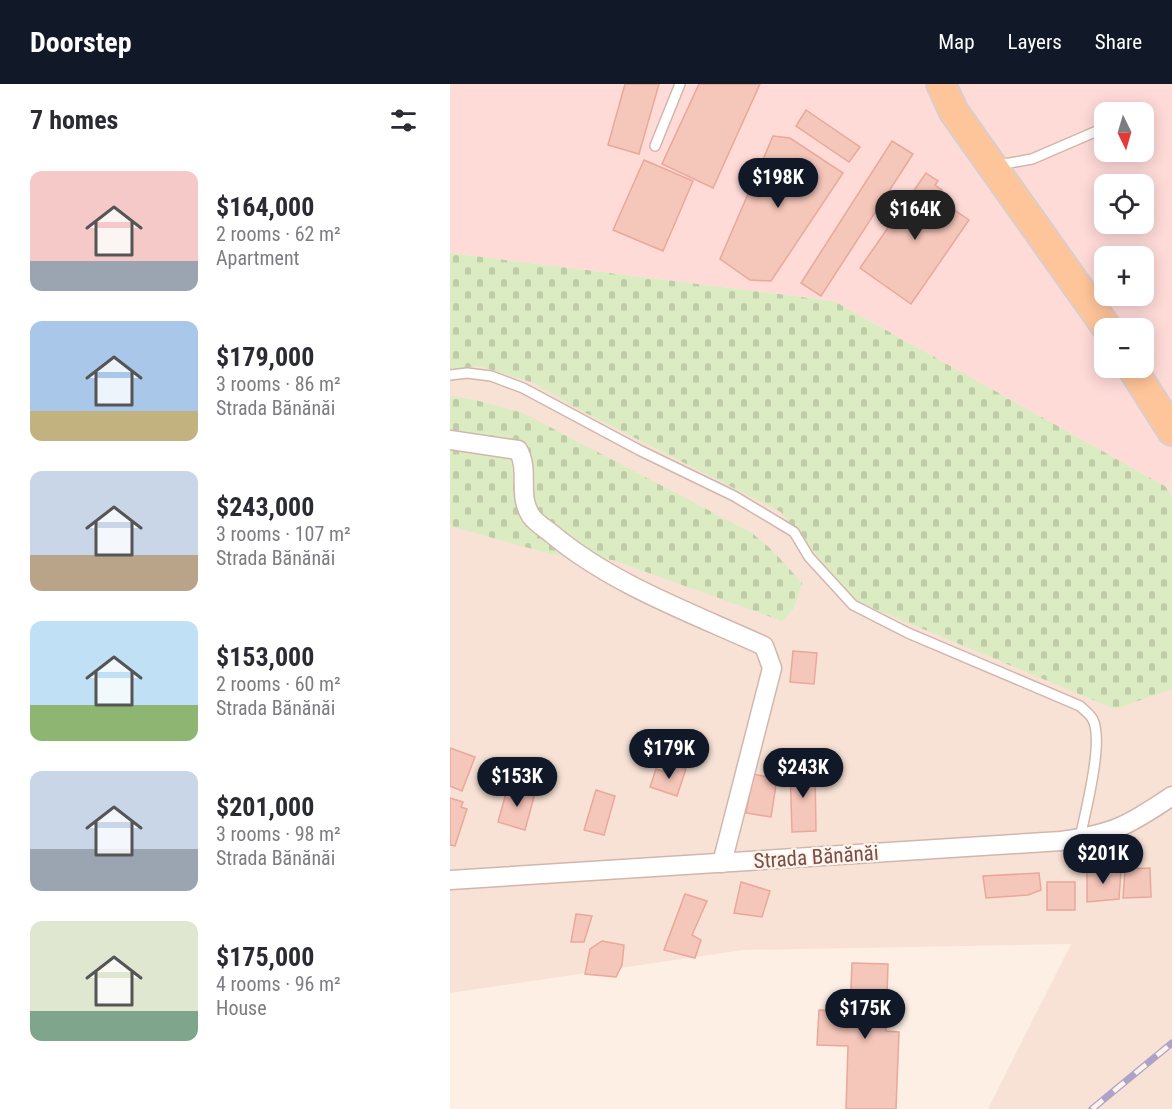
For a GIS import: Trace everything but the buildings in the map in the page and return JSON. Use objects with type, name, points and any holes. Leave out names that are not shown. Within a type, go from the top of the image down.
[{"type":"main road","points":[[924,84],[954,111]]},
{"type":"main road","points":[[941,84],[954,111],[1100,318]]},
{"type":"main road","points":[[1138,378],[1172,431]]},
{"type":"street","points":[[450,440],[518,450],[525,461],[524,500],[532,517],[560,541],[594,567],[764,646],[768,652],[772,668],[722,863]]},
{"type":"street","name":"Strada Bănănăi","points":[[450,880],[1080,839],[1127,826],[1172,796]]},
{"type":"lane","points":[[655,146],[680,84]]},
{"type":"lane","points":[[993,166],[1032,159],[1094,132]]},
{"type":"lane","points":[[450,375],[467,373],[491,376],[522,388],[639,450],[734,496],[794,532],[809,557],[853,605],[908,633],[1080,706],[1093,720],[1096,740],[1091,783],[1080,839]]},
{"type":"shaded area","points":[[450,84],[1172,84],[1172,474],[1165,486],[834,301],[450,253]]},
{"type":"shaded area","points":[[450,253],[834,301],[1165,486],[1172,474],[1172,1109],[988,1109],[1071,944],[743,950],[450,993]]},
{"type":"green space","points":[[450,253],[834,301],[1165,486],[1172,497],[1172,689],[1115,709],[851,599],[781,512],[574,407],[534,383],[479,366],[450,370]]},
{"type":"green space","points":[[450,396],[521,412],[752,533],[773,551],[802,583],[794,608],[782,621],[613,560],[550,554],[450,526]]},
{"type":"railway","points":[[1092,1109],[1172,1043]]}]
